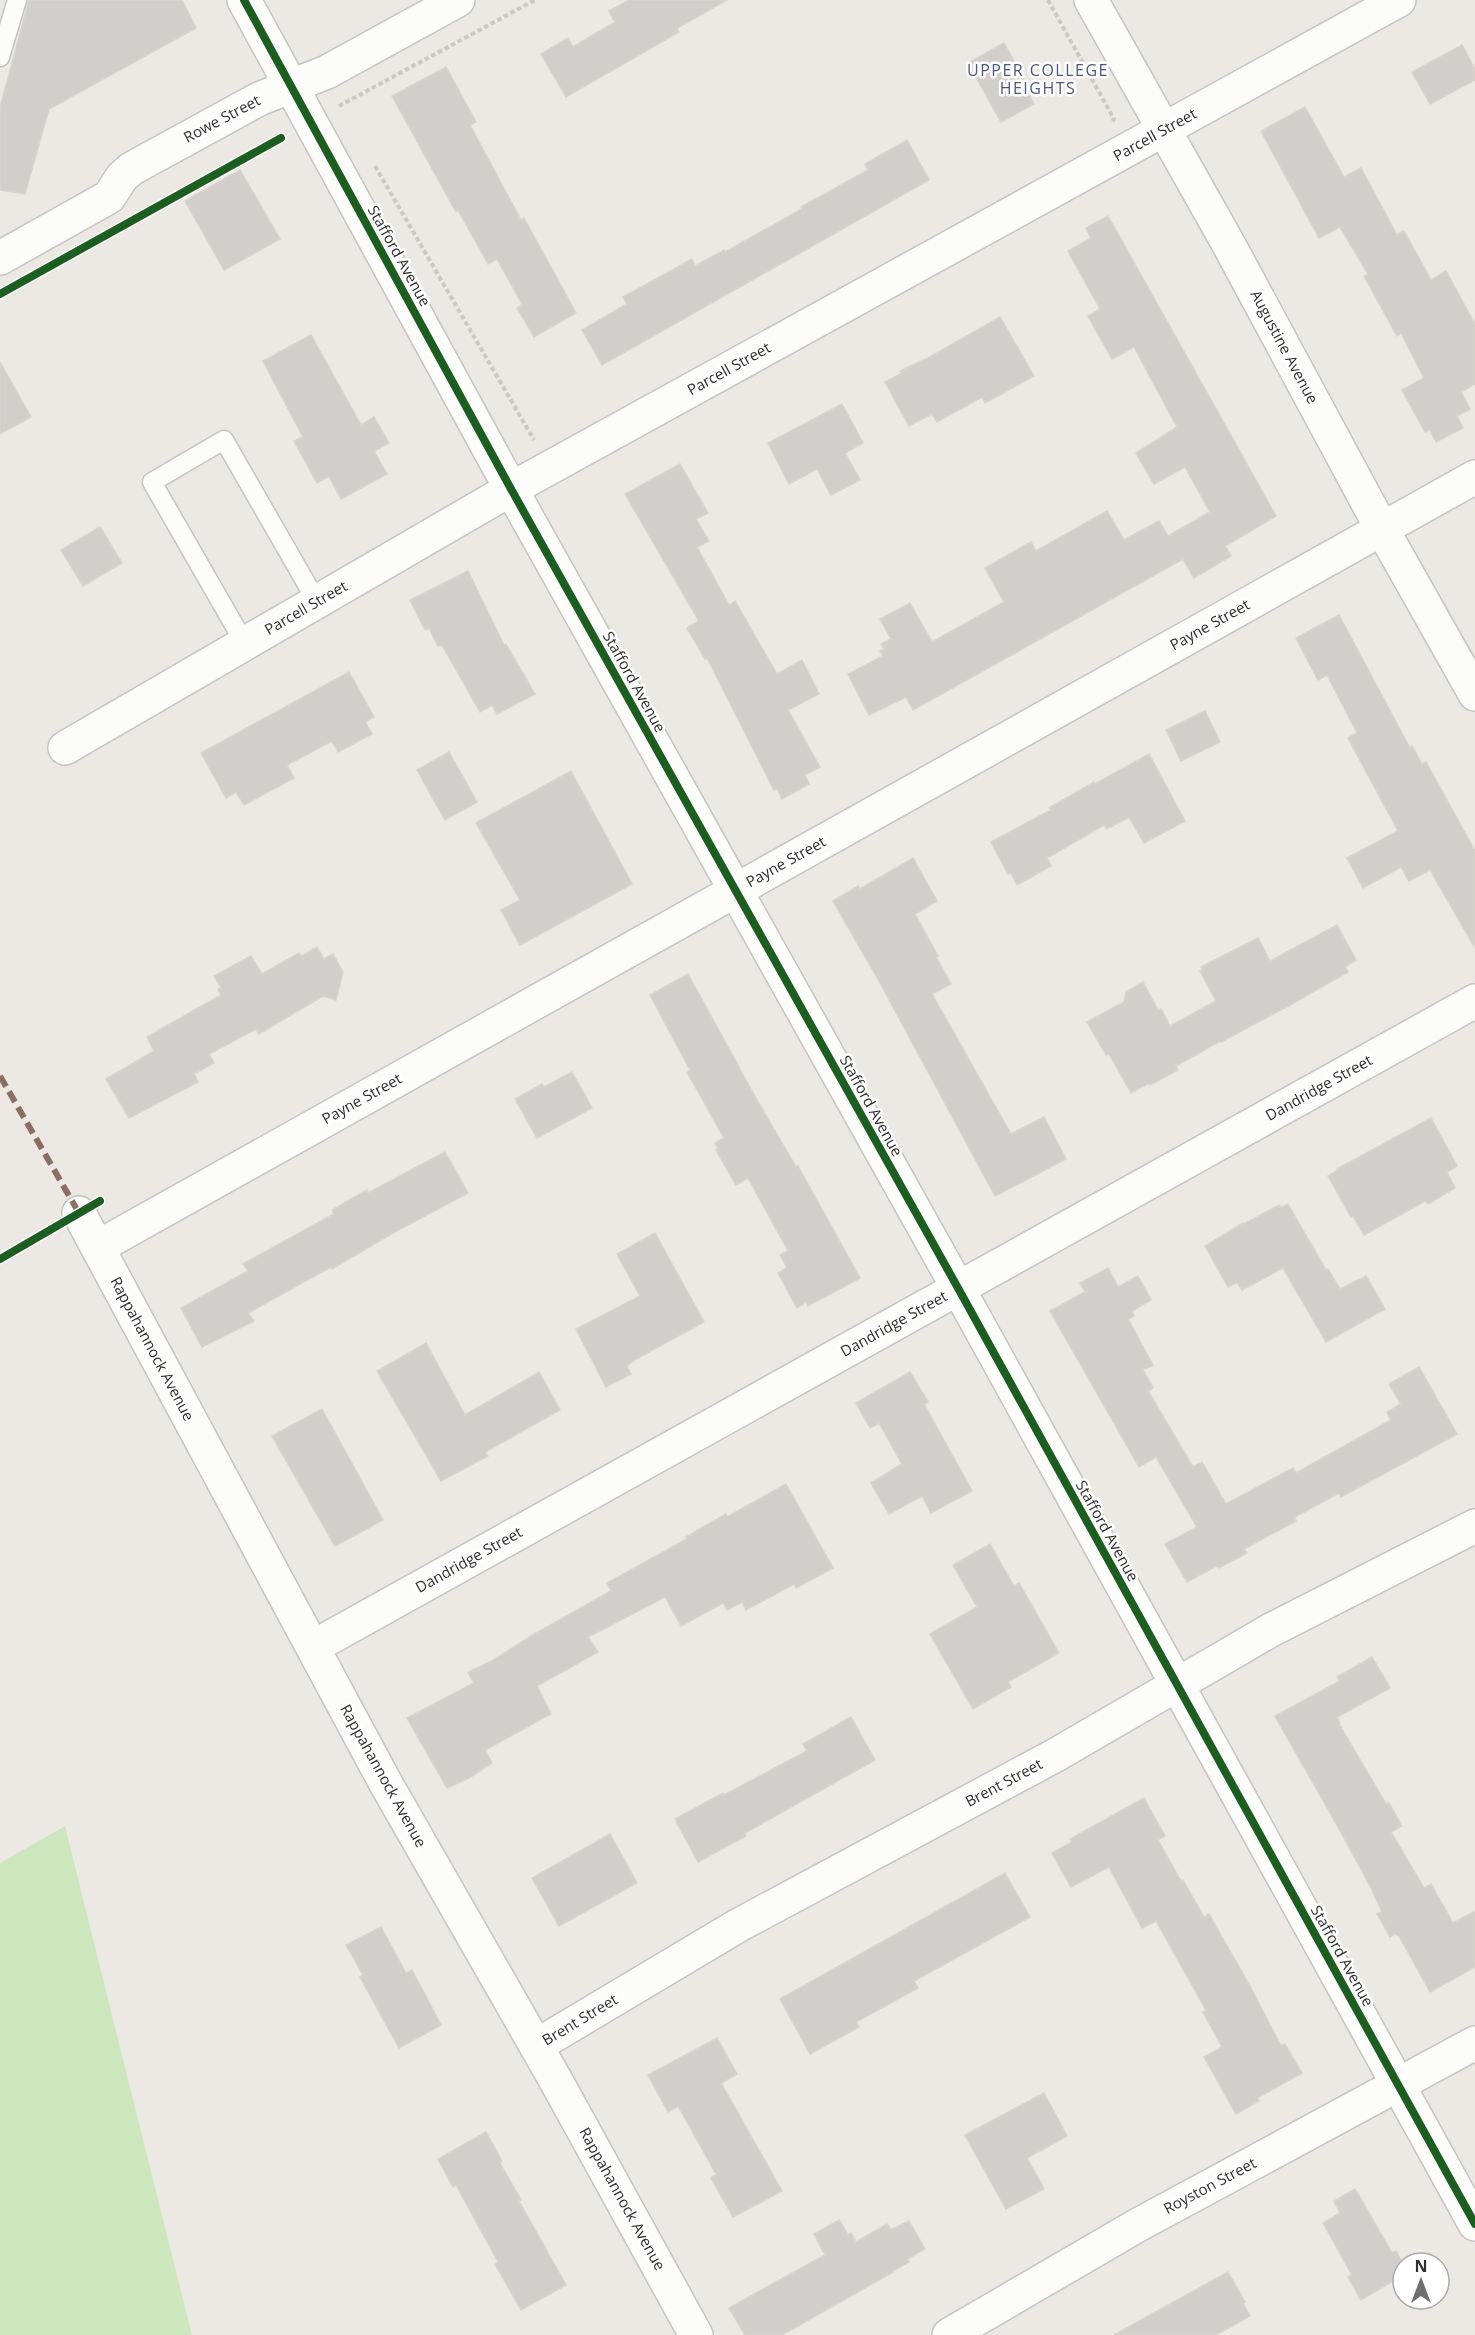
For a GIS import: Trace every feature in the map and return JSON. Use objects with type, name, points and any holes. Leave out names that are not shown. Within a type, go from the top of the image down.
[{"type":"street","name":"Stafford Avenue","points":[[244,0],[511,489],[958,1288],[1475,2224]]},
{"type":"street","name":"Rowe Street","points":[[0,258],[109,197],[122,177],[131,169],[259,99],[327,72],[458,0]]},
{"type":"street","name":"Augustine Avenue","points":[[1091,0],[1229,245],[1382,529],[1475,694]]},
{"type":"street","name":"Parcell Street","points":[[64,748],[511,489],[1399,0]]},
{"type":"street","name":"Payne Street","points":[[98,1247],[1475,477]]},
{"type":"street","name":"Dandridge Street","points":[[313,1647],[1475,1001]]},
{"type":"street","name":"Rappahannock Avenue","points":[[79,1213],[390,1792],[536,2046],[696,2335]]},
{"type":"street","name":"Brent Street","points":[[536,2046],[739,1925],[1054,1756],[1271,1630],[1475,1526]]},
{"type":"street","name":"Royston Street","points":[[949,2335],[1138,2225],[1475,2043]]},
{"type":"lane","points":[[0,57],[17,0]]},
{"type":"lane","points":[[245,644],[152,482],[224,440],[317,602]]},
{"type":"path","points":[[340,106],[535,0]]},
{"type":"path","points":[[1048,0],[1114,119],[1104,125]]},
{"type":"path","points":[[370,158],[537,446]]},
{"type":"green space","points":[[65,1826],[192,2335],[0,2335],[0,1863]]},
{"type":"building","points":[[29,0],[182,0],[196,28],[49,109],[25,194],[0,190],[0,108]]},
{"type":"building","points":[[629,0],[727,0],[677,28],[679,32],[566,97],[541,54],[568,38],[573,47],[615,22],[609,11]]},
{"type":"building","points":[[1004,43],[1031,91],[1028,93],[1034,104],[1001,122],[968,63]]},
{"type":"building","points":[[1462,45],[1475,69],[1475,80],[1430,104],[1412,72]]},
{"type":"building","points":[[446,67],[476,122],[470,125],[521,220],[524,218],[576,313],[534,337],[517,308],[522,304],[497,259],[488,264],[458,210],[456,212],[392,96]]},
{"type":"building","points":[[1305,107],[1344,177],[1361,168],[1397,235],[1404,231],[1431,280],[1446,271],[1475,324],[1475,384],[1461,392],[1470,409],[1457,416],[1463,428],[1436,442],[1430,430],[1425,432],[1402,390],[1424,378],[1401,333],[1397,336],[1364,276],[1368,274],[1340,227],[1319,238],[1261,131]]},
{"type":"building","points":[[907,140],[929,180],[602,365],[582,330],[627,304],[623,297],[692,259],[695,266],[724,250],[725,252],[868,170],[865,164]]},
{"type":"building","points":[[240,170],[280,239],[224,270],[185,201]]},
{"type":"building","points":[[1108,216],[1276,516],[1225,546],[1231,556],[1194,578],[1183,559],[913,710],[906,697],[869,715],[848,674],[883,656],[880,651],[884,649],[881,644],[891,639],[880,619],[910,603],[932,642],[1004,602],[985,568],[1031,542],[1036,551],[1107,511],[1124,540],[1159,521],[1168,536],[1210,512],[1185,467],[1154,484],[1136,453],[1177,427],[1134,347],[1112,359],[1088,316],[1100,309],[1068,251],[1091,238],[1086,228]]},
{"type":"building","points":[[1000,317],[1034,376],[985,403],[982,397],[937,422],[932,414],[909,426],[885,382],[902,373],[900,371],[928,358]]},
{"type":"building","points":[[311,335],[361,425],[374,417],[389,443],[374,451],[387,474],[341,499],[329,476],[317,483],[294,441],[303,437],[263,361]]},
{"type":"building","points":[[0,362],[31,417],[0,434]]},
{"type":"building","points":[[842,404],[863,443],[845,453],[860,480],[831,495],[817,469],[789,484],[768,443]]},
{"type":"building","points":[[680,464],[708,513],[696,519],[709,541],[697,547],[729,605],[735,601],[777,674],[802,660],[819,694],[788,710],[820,767],[805,775],[809,784],[782,799],[777,789],[774,790],[707,658],[705,659],[687,628],[699,621],[625,494]]},
{"type":"building","points":[[100,527],[122,563],[83,586],[61,550]]},
{"type":"building","points":[[468,571],[504,645],[506,644],[535,694],[497,714],[492,705],[480,712],[442,645],[438,646],[429,628],[425,630],[410,600]]},
{"type":"building","points":[[1339,615],[1410,748],[1412,746],[1422,764],[1426,762],[1475,851],[1475,948],[1430,870],[1409,881],[1401,867],[1363,888],[1347,858],[1398,831],[1348,738],[1357,733],[1327,675],[1318,680],[1296,638]]},
{"type":"building","points":[[349,672],[374,717],[365,722],[372,734],[338,752],[332,741],[287,765],[294,778],[244,805],[236,792],[226,798],[201,753]]},
{"type":"building","points":[[1205,711],[1220,742],[1181,761],[1166,730]]},
{"type":"building","points":[[449,752],[477,802],[445,820],[417,770]]},
{"type":"building","points":[[1149,754],[1185,821],[1144,843],[1129,817],[1107,829],[1104,825],[1047,858],[1051,866],[1017,885],[1011,873],[1008,874],[991,842],[1051,810],[1049,808],[1094,782],[1095,784]]},
{"type":"building","points":[[571,771],[632,884],[520,945],[501,910],[520,900],[476,823]]},
{"type":"building","points":[[913,858],[937,901],[915,914],[951,984],[932,994],[1011,1134],[1044,1117],[1066,1159],[995,1196],[879,981],[833,901],[858,886],[860,889]]},
{"type":"building","points":[[1337,925],[1356,960],[1345,967],[1348,972],[1176,1066],[1178,1070],[1131,1093],[1109,1054],[1106,1055],[1087,1022],[1124,1002],[1126,992],[1143,982],[1158,1010],[1161,1009],[1170,1026],[1216,1001],[1200,971],[1203,970],[1201,967],[1258,938],[1270,961]]},
{"type":"building","points":[[317,947],[324,959],[333,954],[343,972],[336,1000],[323,996],[259,1034],[256,1029],[209,1054],[214,1063],[194,1074],[198,1082],[129,1118],[106,1079],[154,1051],[147,1037],[221,995],[218,989],[221,988],[214,976],[251,956],[262,974],[299,953],[301,956]]},
{"type":"building","points":[[688,974],[757,1100],[796,1167],[798,1166],[860,1278],[808,1306],[806,1302],[797,1308],[778,1273],[787,1268],[780,1255],[788,1251],[748,1178],[736,1185],[716,1150],[718,1149],[715,1143],[724,1138],[687,1072],[690,1070],[650,995]]},
{"type":"building","points":[[572,1072],[592,1108],[537,1138],[515,1099],[542,1084],[544,1087]]},
{"type":"building","points":[[1431,1118],[1457,1166],[1447,1172],[1455,1188],[1428,1204],[1425,1201],[1364,1235],[1328,1176]]},
{"type":"building","points":[[445,1152],[468,1193],[248,1313],[254,1321],[202,1347],[181,1308],[248,1271],[243,1264],[334,1214],[332,1210],[367,1190],[368,1193]]},
{"type":"building","points":[[1288,1204],[1326,1270],[1328,1269],[1340,1289],[1366,1276],[1385,1309],[1326,1342],[1283,1268],[1242,1290],[1237,1282],[1228,1287],[1205,1246],[1243,1223],[1279,1205],[1281,1208]]},
{"type":"building","points":[[655,1233],[704,1322],[636,1359],[627,1366],[631,1374],[606,1387],[576,1329],[640,1296],[617,1254]]},
{"type":"building","points":[[1108,1268],[1118,1287],[1138,1276],[1151,1300],[1132,1311],[1134,1316],[1128,1319],[1153,1365],[1143,1370],[1153,1388],[1148,1391],[1193,1467],[1202,1462],[1226,1504],[1293,1468],[1296,1473],[1391,1420],[1387,1412],[1401,1404],[1389,1384],[1419,1367],[1457,1434],[1341,1497],[1339,1493],[1295,1517],[1296,1521],[1244,1549],[1247,1553],[1219,1568],[1218,1565],[1187,1582],[1165,1544],[1197,1527],[1156,1457],[1139,1467],[1050,1311],[1085,1292],[1080,1283]]},
{"type":"building","points":[[426,1343],[465,1415],[539,1372],[560,1410],[485,1452],[488,1456],[441,1481],[377,1371]]},
{"type":"building","points":[[910,1372],[928,1402],[924,1404],[972,1491],[931,1513],[922,1496],[889,1514],[871,1483],[902,1464],[879,1423],[870,1428],[856,1403]]},
{"type":"building","points":[[322,1409],[383,1520],[335,1546],[272,1436]]},
{"type":"building","points":[[786,1484],[833,1568],[796,1588],[794,1584],[746,1610],[742,1602],[727,1610],[723,1603],[681,1626],[665,1597],[588,1637],[598,1652],[537,1686],[551,1714],[485,1750],[492,1763],[469,1778],[447,1788],[407,1718],[474,1683],[468,1672],[492,1661],[611,1591],[607,1583],[687,1539],[686,1537],[726,1514],[727,1517]]},
{"type":"building","points":[[990,1544],[1014,1586],[1019,1583],[1059,1653],[1008,1682],[1011,1687],[973,1709],[930,1634],[977,1607],[953,1565]]},
{"type":"building","points":[[1372,1657],[1390,1688],[1337,1717],[1339,1724],[1386,1804],[1389,1803],[1402,1826],[1391,1832],[1424,1888],[1431,1884],[1453,1923],[1475,1911],[1475,1967],[1430,1992],[1399,1936],[1395,1934],[1390,1937],[1377,1914],[1382,1912],[1371,1888],[1275,1716],[1340,1681],[1337,1677]]},
{"type":"building","points":[[851,1717],[875,1760],[698,1862],[675,1819],[807,1751],[803,1744]]},
{"type":"building","points":[[1144,1798],[1165,1836],[1158,1840],[1181,1881],[1183,1880],[1204,1917],[1209,1914],[1281,2046],[1285,2044],[1302,2073],[1257,2098],[1259,2101],[1236,2114],[1204,2057],[1222,2047],[1203,2012],[1206,2010],[1156,1921],[1142,1928],[1109,1867],[1071,1887],[1052,1853],[1072,1842],[1070,1839]]},
{"type":"building","points":[[610,1834],[637,1883],[559,1926],[532,1878]]},
{"type":"building","points":[[1005,1873],[1030,1917],[914,1981],[918,1988],[856,2022],[859,2027],[810,2054],[780,1999]]},
{"type":"building","points":[[381,1927],[406,1973],[412,1970],[441,2025],[399,2048],[360,1977],[363,1975],[346,1945]]},
{"type":"building","points":[[717,2038],[737,2074],[721,2083],[782,2191],[733,2217],[711,2178],[716,2174],[678,2106],[668,2112],[648,2075]]},
{"type":"building","points":[[1044,2093],[1067,2136],[1027,2158],[1044,2189],[1006,2209],[965,2135]]},
{"type":"building","points":[[486,2132],[521,2200],[519,2201],[566,2285],[521,2310],[495,2264],[498,2262],[456,2185],[453,2187],[438,2159]]},
{"type":"building","points":[[1355,2189],[1391,2251],[1391,2282],[1361,2300],[1348,2277],[1352,2275],[1323,2223],[1340,2213],[1334,2201]]},
{"type":"building","points":[[839,2220],[848,2235],[851,2233],[856,2242],[887,2224],[891,2230],[909,2221],[925,2249],[907,2259],[909,2262],[893,2272],[782,2335],[745,2335],[729,2308],[825,2255],[814,2234]]},
{"type":"building","points":[[1228,2272],[1250,2316],[1216,2335],[1114,2335]]},
{"type":"marked path","points":[[0,1076],[79,1213]]},
{"type":"cycle path","points":[[244,0],[511,489],[958,1288],[1475,2224]]},
{"type":"cycle path","points":[[0,294],[281,138]]},
{"type":"cycle path","points":[[0,1259],[100,1201]]},
{"type":"district","name":"UPPER COLLEGE HEIGHTS","points":[[1038,79]]}]
